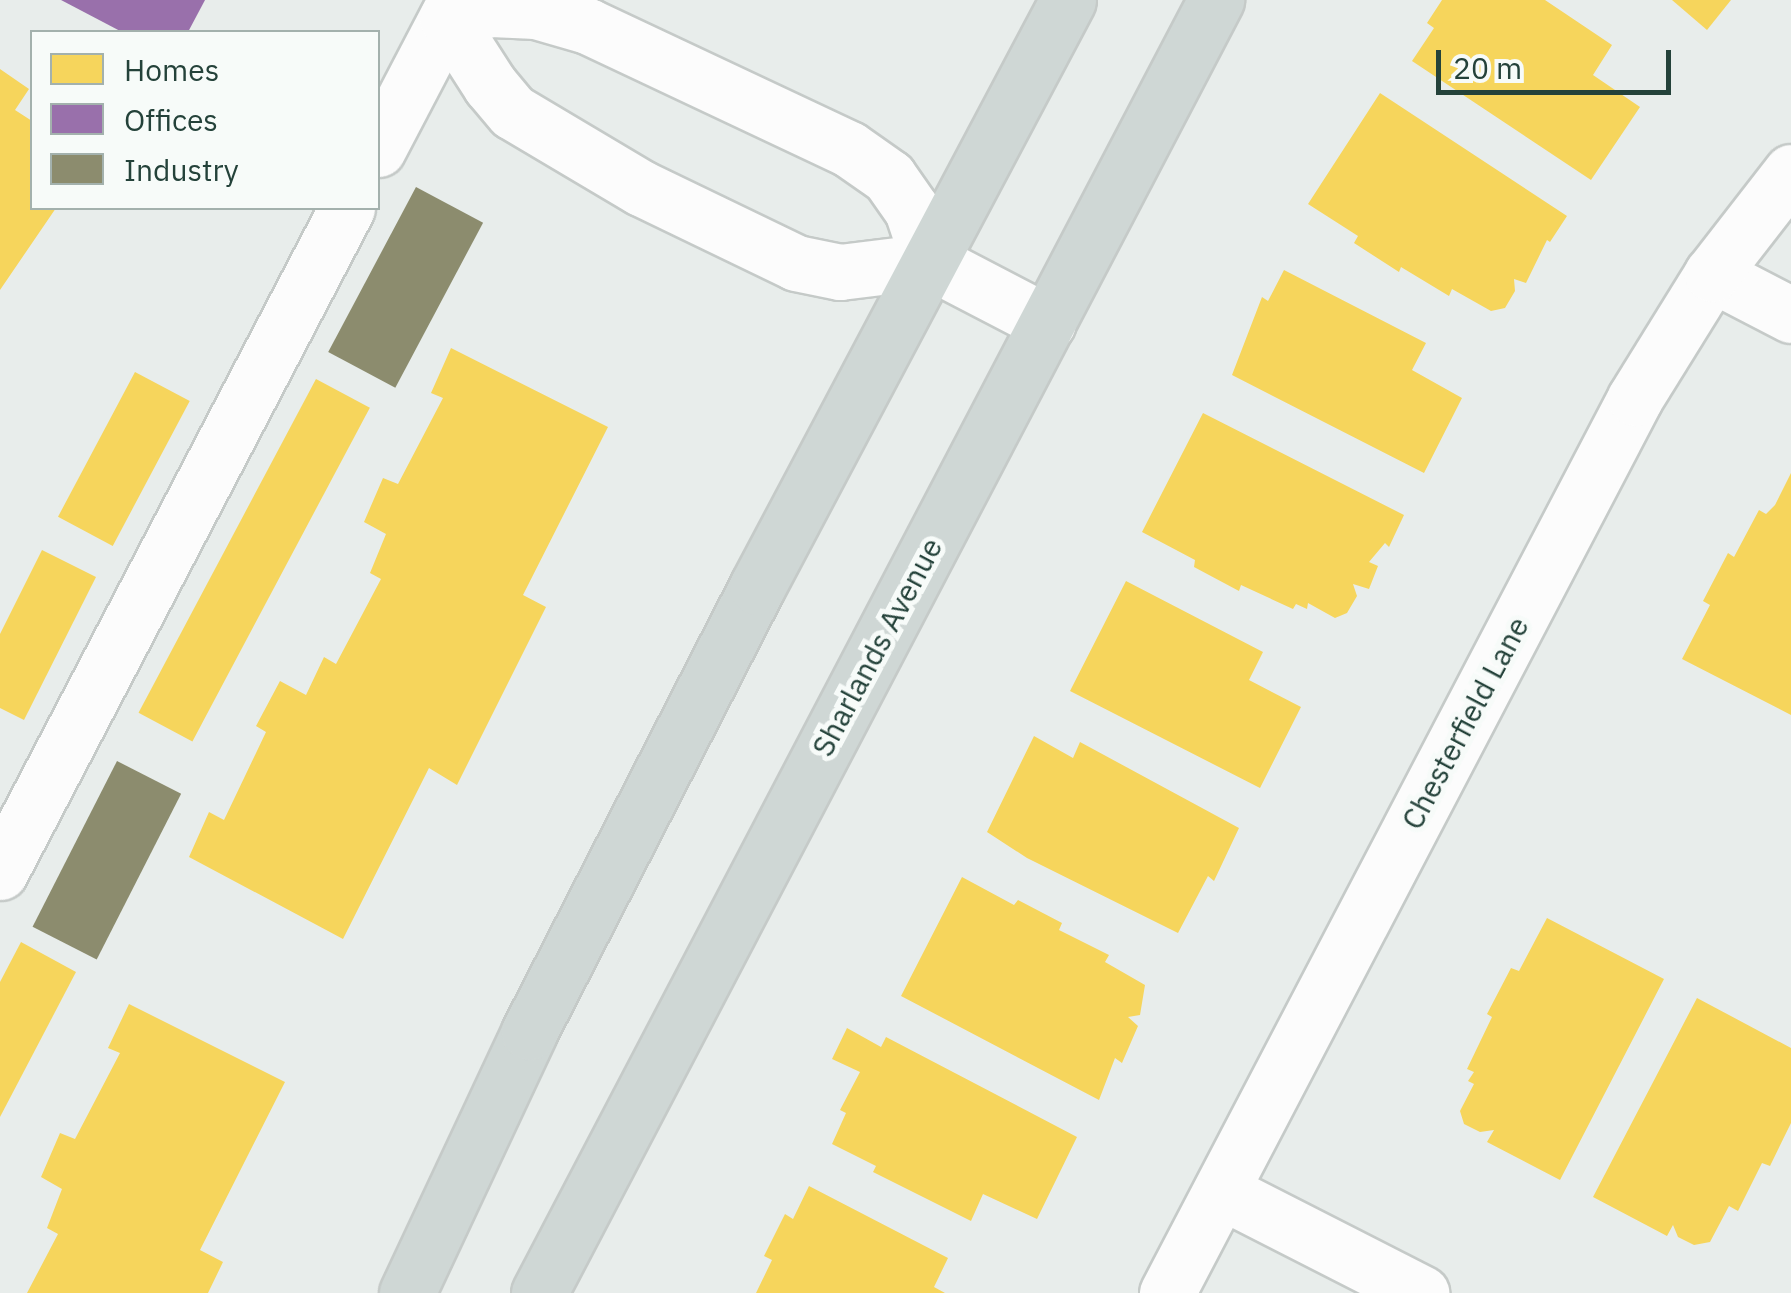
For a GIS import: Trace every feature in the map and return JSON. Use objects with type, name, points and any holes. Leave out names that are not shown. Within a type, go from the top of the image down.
[{"type":"main road","points":[[407,1293],[537,1016],[1068,0]]},
{"type":"main road","name":"Sharlands Avenue","points":[[539,1293],[1216,0]]},
{"type":"street","points":[[451,9],[490,85],[513,112],[641,188],[796,262],[840,272],[929,261],[1048,323]]},
{"type":"street","points":[[451,9],[536,10],[588,26],[849,149],[890,177],[912,210],[929,261]]},
{"type":"street","points":[[380,145],[451,9]]},
{"type":"street","name":"Chesterfield Lane","points":[[1168,1293],[1610,444],[1712,274],[1791,172]]},
{"type":"street","points":[[0,872],[346,210]]},
{"type":"street","points":[[1712,274],[1791,314]]},
{"type":"street","points":[[1220,1191],[1421,1293]]},
{"type":"building: Homes","points":[[1442,0],[1545,0],[1612,45],[1593,75],[1640,107],[1591,180],[1412,61],[1434,28],[1427,23]]},
{"type":"building: Homes","points":[[1672,0],[1731,0],[1707,30]]},
{"type":"building: Homes","points":[[0,69],[29,89],[15,110],[30,120],[30,210],[55,210],[0,290]]},
{"type":"building: Homes","points":[[1380,93],[1567,216],[1550,242],[1547,240],[1526,283],[1514,279],[1515,291],[1505,308],[1491,311],[1452,289],[1449,296],[1401,267],[1399,272],[1354,243],[1358,236],[1308,204]]},
{"type":"building: Homes","points":[[1284,270],[1426,343],[1412,370],[1462,398],[1424,473],[1232,375],[1262,297],[1268,301]]},
{"type":"building: Homes","points":[[451,348],[608,427],[523,595],[546,607],[457,785],[429,768],[343,939],[189,857],[209,812],[224,820],[266,732],[256,726],[280,681],[306,695],[324,657],[336,664],[381,579],[370,573],[386,534],[364,522],[383,478],[398,484],[443,398],[431,393]]},
{"type":"building: Homes","points":[[135,372],[190,401],[113,546],[58,517]]},
{"type":"building: Homes","points":[[316,379],[370,408],[192,741],[139,713]]},
{"type":"building: Homes","points":[[1203,413],[1404,515],[1389,547],[1385,543],[1369,562],[1378,566],[1369,589],[1353,584],[1357,596],[1347,613],[1335,618],[1308,603],[1307,609],[1296,604],[1293,609],[1241,585],[1239,591],[1194,567],[1195,560],[1142,532]]},
{"type":"building: Homes","points":[[1791,473],[1791,715],[1682,659],[1710,605],[1703,601],[1728,553],[1734,557],[1759,510],[1766,514],[1775,505]]},
{"type":"building: Homes","points":[[42,550],[96,577],[24,720],[0,708],[0,634]]},
{"type":"building: Homes","points":[[1126,581],[1263,652],[1249,680],[1301,707],[1260,788],[1070,691]]},
{"type":"building: Homes","points":[[1034,736],[1073,758],[1080,742],[1239,828],[1214,881],[1208,876],[1178,933],[1027,858],[987,832]]},
{"type":"building: Homes","points":[[962,877],[1014,905],[1018,900],[1062,923],[1059,930],[1109,955],[1105,962],[1145,985],[1140,1015],[1128,1017],[1138,1026],[1122,1063],[1115,1058],[1099,1100],[901,996]]},
{"type":"building: Homes","points":[[1547,918],[1664,979],[1560,1180],[1487,1142],[1494,1130],[1480,1132],[1464,1124],[1460,1111],[1474,1084],[1468,1081],[1474,1072],[1467,1069],[1492,1017],[1487,1014],[1511,968],[1519,971]]},
{"type":"building: Homes","points":[[21,942],[76,972],[0,1117],[0,982]]},
{"type":"building: Homes","points":[[1697,998],[1791,1048],[1791,1123],[1770,1166],[1762,1163],[1738,1211],[1729,1206],[1710,1242],[1694,1245],[1678,1237],[1673,1225],[1667,1236],[1593,1197]]},
{"type":"building: Homes","points":[[129,1004],[285,1082],[200,1250],[223,1262],[208,1293],[27,1293],[58,1234],[47,1228],[62,1189],[41,1177],[60,1133],[75,1139],[120,1053],[108,1048]]},
{"type":"building: Homes","points":[[847,1028],[881,1047],[886,1037],[1077,1137],[1037,1219],[983,1194],[971,1221],[873,1172],[876,1166],[832,1144],[846,1113],[840,1110],[860,1072],[832,1059]]},
{"type":"building: Homes","points":[[809,1186],[948,1258],[934,1287],[945,1293],[756,1293],[772,1260],[764,1256],[785,1214],[793,1219]]},
{"type":"building: Offices","points":[[61,0],[205,0],[189,30],[118,30]]},
{"type":"building: Industry","points":[[416,187],[483,223],[395,388],[328,352]]},
{"type":"building: Industry","points":[[117,761],[181,794],[97,959],[33,927]]}]
